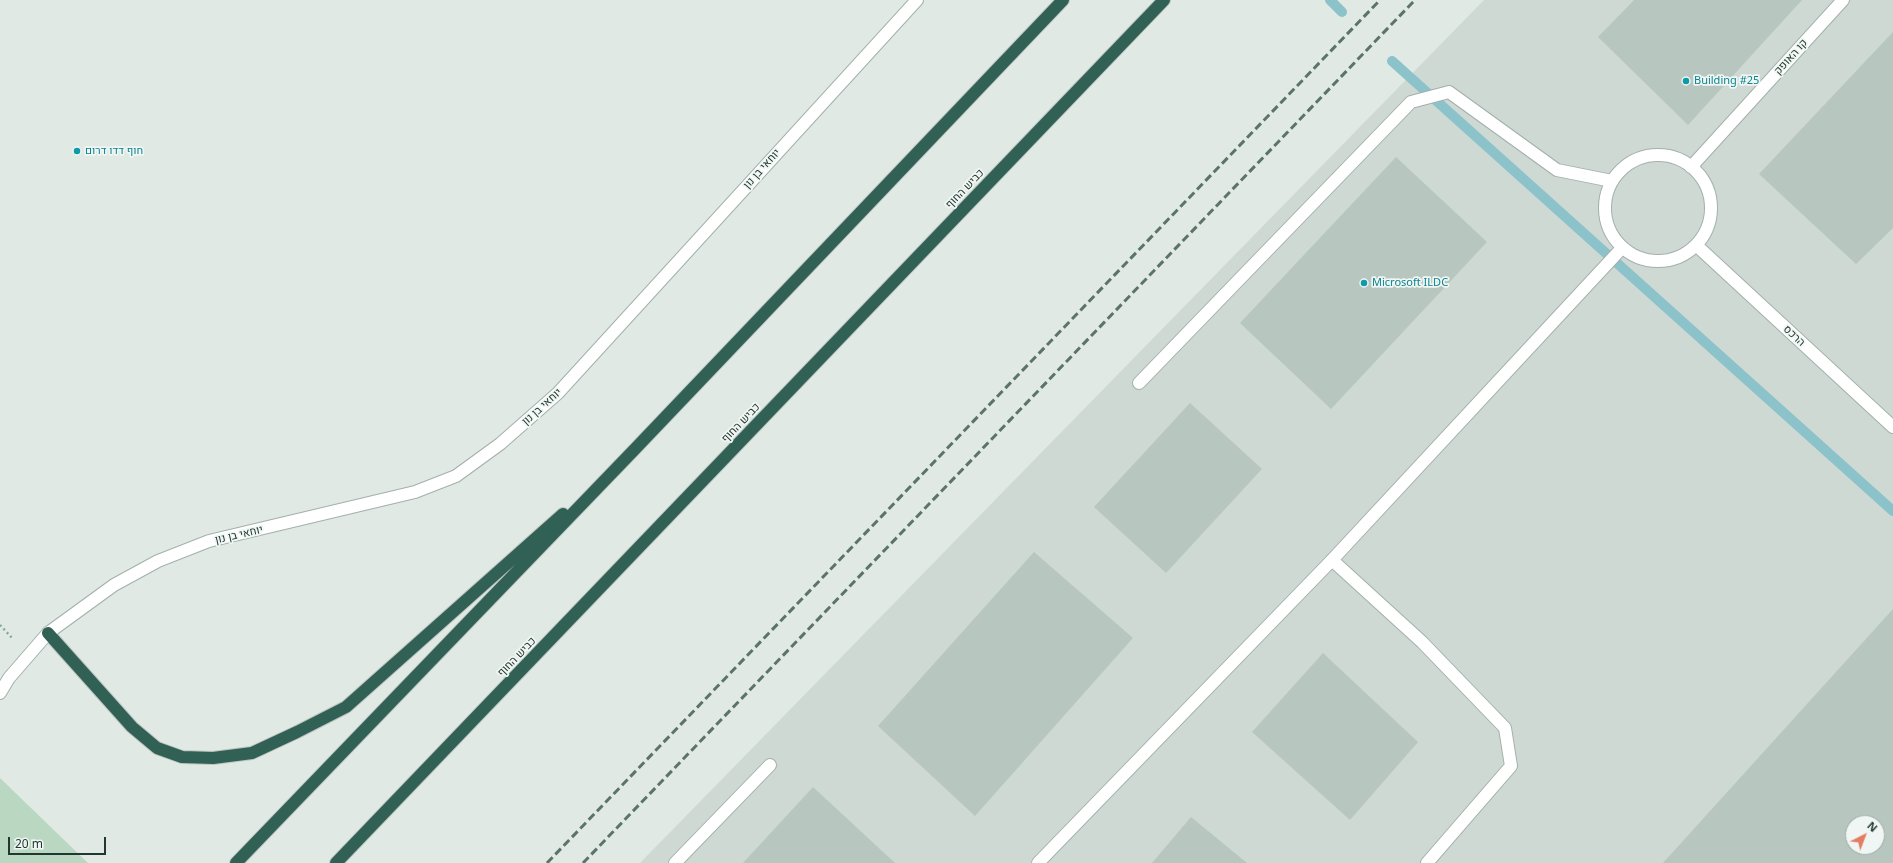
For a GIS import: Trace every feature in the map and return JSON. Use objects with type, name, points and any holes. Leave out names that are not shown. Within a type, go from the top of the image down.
[{"type":"highway","points":[[236,863],[634,450],[1063,0]]},
{"type":"highway","name":"כביש החוף","points":[[336,863],[1164,0]]},
{"type":"highway","points":[[48,633],[132,727],[157,748],[182,757],[213,758],[252,753],[346,707],[634,450]]},
{"type":"street","name":"יוחאי בן נון","points":[[0,693],[10,678],[48,633],[114,585],[158,561],[209,541],[415,492],[456,476],[500,444],[558,393],[917,0]]},
{"type":"street","name":"קו האופק","points":[[1691,167],[1843,0]]},
{"type":"street","points":[[1139,383],[1410,102],[1449,92],[1557,170],[1612,181]]},
{"type":"street","points":[[1657,155],[1675,158],[1691,167],[1703,180],[1709,196],[1710,214],[1706,231],[1696,245],[1683,255],[1668,261],[1651,261],[1636,256],[1622,248],[1610,233],[1605,216],[1605,198],[1612,181],[1624,167],[1639,158],[1657,155]]},
{"type":"street","name":"הרכס","points":[[1696,245],[1893,426]]},
{"type":"street","points":[[1038,863],[1332,560],[1622,248]]},
{"type":"street","points":[[1332,560],[1422,642],[1505,728],[1511,766],[1427,863]]},
{"type":"street","points":[[675,863],[770,765]]},
{"type":"shaded area","points":[[1484,0],[1893,0],[1893,863],[640,863]]},
{"type":"green space","points":[[0,778],[88,863],[0,863]]},
{"type":"building","name":"Building #25","points":[[1634,0],[1802,0],[1688,125],[1598,37]]},
{"type":"building","points":[[1893,32],[1893,228],[1856,264],[1759,174]]},
{"type":"building","name":"Microsoft ILDC","points":[[1396,157],[1487,242],[1331,409],[1240,323]]},
{"type":"building","points":[[1190,403],[1262,469],[1166,573],[1094,507]]},
{"type":"building","points":[[1034,552],[1133,638],[975,816],[878,726]]},
{"type":"building","points":[[1893,609],[1893,863],[1663,863]]},
{"type":"building","points":[[1323,653],[1418,742],[1350,820],[1252,732]]},
{"type":"building","points":[[813,787],[895,863],[743,863]]},
{"type":"building","points":[[1191,817],[1247,863],[1152,863]]},
{"type":"waterway","points":[[1330,0],[1342,12]]},
{"type":"waterway","points":[[1392,61],[1893,511]]},
{"type":"railway","points":[[547,863],[1380,0]]},
{"type":"railway","points":[[583,863],[1415,0]]},
{"type":"place","name":"Building #25","points":[[1686,81]]},
{"type":"place","name":"חוף דדו דרום","points":[[77,151]]},
{"type":"place","name":"Microsoft ILDC","points":[[1364,283]]}]
